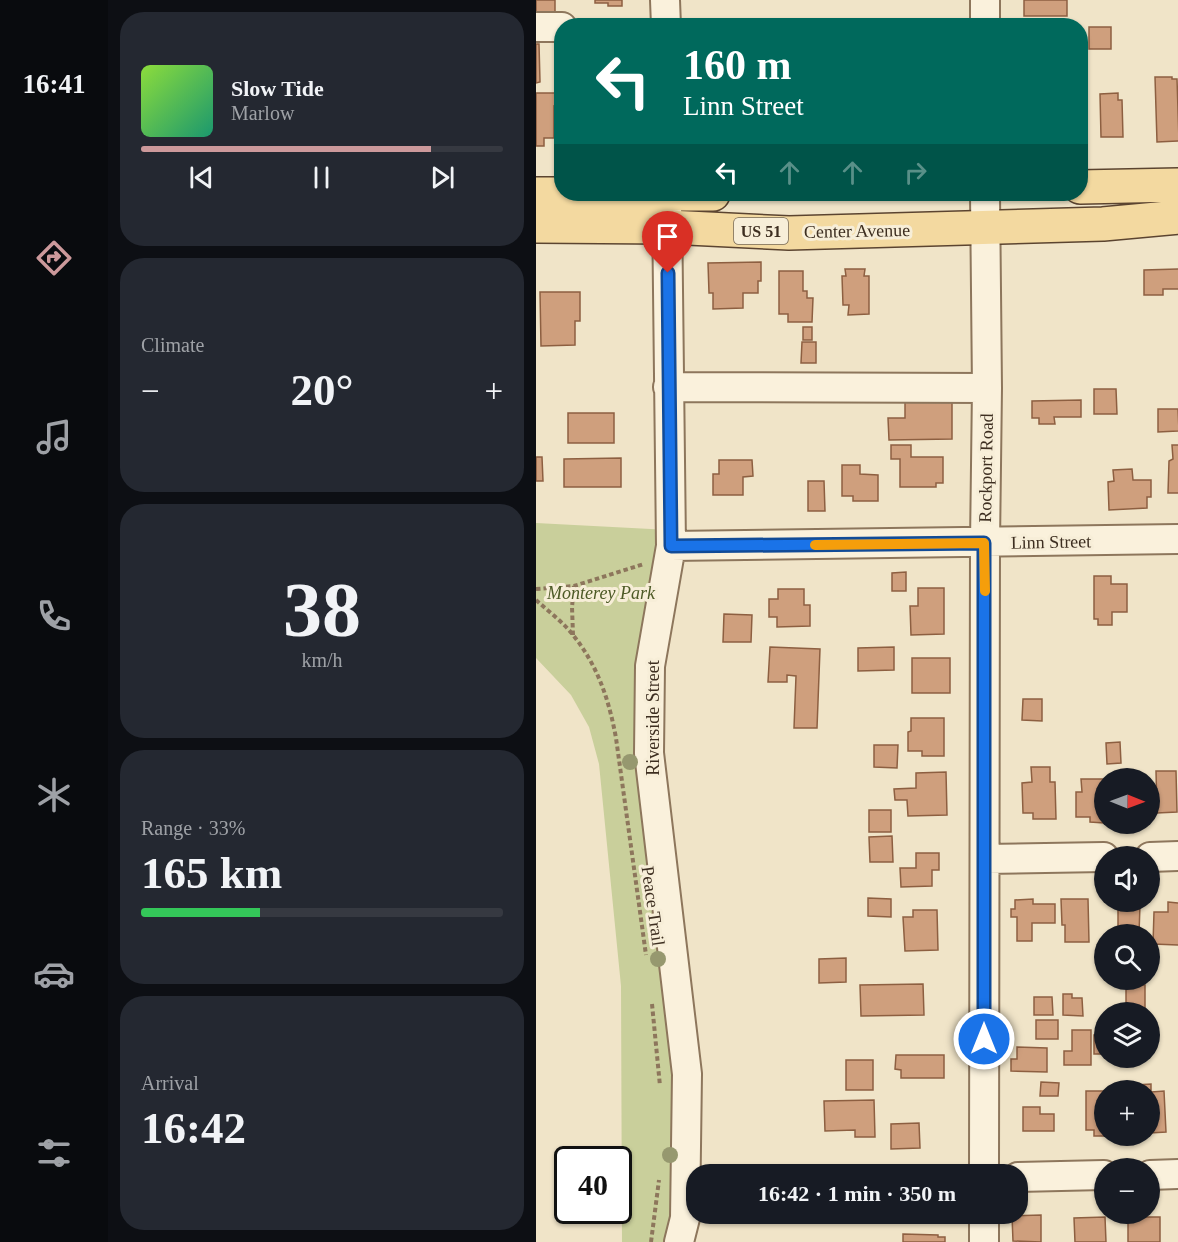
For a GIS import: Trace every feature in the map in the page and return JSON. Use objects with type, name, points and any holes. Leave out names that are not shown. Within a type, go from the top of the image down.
[{"type":"main road","points":[[1088,187],[1178,185]]},
{"type":"main road","points":[[536,194],[554,194]]},
{"type":"main road","name":"Center Avenue","points":[[536,226],[668,227],[789,233],[1103,224],[1178,217]]},
{"type":"street","points":[[665,0],[665,18]]},
{"type":"street","points":[[985,0],[985,18]]},
{"type":"street","points":[[536,27],[554,27]]},
{"type":"street","name":"Riverside Street","points":[[667,201],[671,550],[650,666],[649,753],[687,1074],[685,1218],[679,1242]]},
{"type":"street","name":"Rockport Road","points":[[984,1164],[984,543],[987,388],[985,201]]},
{"type":"street","points":[[668,387],[987,388]]},
{"type":"street","name":"Linn Street","points":[[671,550],[1178,539]]},
{"type":"street","points":[[1160,857],[1178,856]]},
{"type":"street","points":[[985,859],[1094,857]]},
{"type":"street","points":[[1160,1175],[1178,1174]]},
{"type":"street","points":[[1028,1177],[1094,1175]]},
{"type":"street","points":[[984,1224],[984,1242]]},
{"type":"path","points":[[536,589],[574,586],[671,550]]},
{"type":"path","points":[[573,635],[574,586]]},
{"type":"path","name":"Peace Trail","points":[[536,600],[573,635],[599,676],[610,705],[647,961]]},
{"type":"path","points":[[651,1002],[660,1097]]},
{"type":"path","points":[[651,1242],[660,1175]]},
{"type":"green space","name":"Monterey Park","points":[[536,523],[670,530],[657,747],[693,1105],[680,1242],[622,1242],[622,1224],[632,1224],[632,1146],[622,1146],[621,986],[599,764],[589,727],[571,695],[536,658]]},
{"type":"building","points":[[536,0],[555,0],[554,20],[536,20]]},
{"type":"building","points":[[595,0],[622,0],[622,6],[608,6],[608,3],[595,3]]},
{"type":"building","points":[[1024,0],[1067,0],[1067,16],[1024,16]]},
{"type":"building","points":[[1089,27],[1111,27],[1111,49],[1089,49]]},
{"type":"building","points":[[536,44],[539,44],[540,82],[536,83]]},
{"type":"building","points":[[1155,77],[1177,79],[1179,141],[1157,142]]},
{"type":"building","points":[[536,93],[554,93],[554,138],[544,138],[544,146],[536,146]]},
{"type":"building","points":[[1118,93],[1118,100],[1122,100],[1123,137],[1101,137],[1100,94]]},
{"type":"building","points":[[761,262],[761,281],[758,281],[758,293],[743,293],[743,308],[713,309],[713,293],[709,293],[708,263]]},
{"type":"building","points":[[845,269],[865,269],[864,276],[869,276],[869,314],[848,315],[849,305],[843,305],[842,276],[846,276]]},
{"type":"building","points":[[1179,269],[1179,289],[1163,289],[1163,295],[1144,295],[1144,270]]},
{"type":"building","points":[[779,271],[803,271],[803,291],[807,291],[807,298],[813,298],[812,322],[788,322],[788,314],[779,314]]},
{"type":"building","points":[[540,292],[580,292],[580,321],[575,321],[575,345],[541,346]]},
{"type":"building","points":[[803,327],[812,327],[812,340],[803,340]]},
{"type":"building","points":[[802,342],[816,342],[816,363],[801,363]]},
{"type":"building","points":[[1094,389],[1116,389],[1117,414],[1094,414]]},
{"type":"building","points":[[905,399],[952,399],[952,439],[889,440],[888,418],[905,418]]},
{"type":"building","points":[[1081,400],[1081,417],[1054,417],[1055,424],[1039,424],[1039,418],[1032,418],[1032,401]]},
{"type":"building","points":[[1158,409],[1178,409],[1179,431],[1158,432]]},
{"type":"building","points":[[568,413],[614,413],[614,443],[568,443]]},
{"type":"building","points":[[891,445],[911,445],[911,457],[943,457],[943,483],[936,483],[936,487],[900,487],[900,459],[891,459]]},
{"type":"building","points":[[1172,445],[1179,445],[1179,493],[1168,493],[1169,461],[1173,459]]},
{"type":"building","points":[[536,457],[542,457],[543,481],[536,481]]},
{"type":"building","points":[[621,458],[621,487],[564,487],[564,459]]},
{"type":"building","points":[[719,460],[752,460],[753,476],[743,477],[743,495],[713,495],[713,474],[719,474]]},
{"type":"building","points":[[842,465],[860,465],[860,474],[878,475],[878,501],[853,501],[853,496],[842,496]]},
{"type":"building","points":[[1132,469],[1133,480],[1151,480],[1151,497],[1147,497],[1147,508],[1109,510],[1108,482],[1114,481],[1113,470]]},
{"type":"building","points":[[808,481],[824,481],[825,511],[808,511]]},
{"type":"building","points":[[906,572],[906,591],[892,591],[892,573]]},
{"type":"building","points":[[1094,576],[1111,576],[1111,584],[1127,584],[1127,612],[1112,612],[1112,625],[1098,625],[1098,619],[1094,619]]},
{"type":"building","points":[[918,588],[944,588],[944,634],[911,635],[910,606],[918,606]]},
{"type":"building","points":[[778,589],[804,589],[804,605],[810,605],[810,626],[777,627],[777,617],[769,617],[769,599],[778,599]]},
{"type":"building","points":[[724,614],[752,615],[751,642],[723,642]]},
{"type":"building","points":[[770,647],[820,649],[817,728],[794,728],[796,676],[787,675],[787,682],[768,682]]},
{"type":"building","points":[[894,647],[894,670],[858,671],[858,648]]},
{"type":"building","points":[[912,658],[950,658],[950,693],[912,693]]},
{"type":"building","points":[[1023,699],[1042,699],[1042,721],[1022,720]]},
{"type":"building","points":[[911,718],[944,718],[944,756],[922,756],[922,751],[908,751]]},
{"type":"building","points":[[1120,742],[1121,763],[1107,764],[1106,743]]},
{"type":"building","points":[[874,745],[898,745],[897,768],[874,767]]},
{"type":"building","points":[[1031,767],[1050,767],[1050,782],[1055,782],[1056,819],[1033,819],[1033,813],[1023,813],[1022,783],[1032,782]]},
{"type":"building","points":[[1160,771],[1176,771],[1177,812],[1160,813]]},
{"type":"building","points":[[946,772],[947,815],[908,816],[907,800],[895,800],[894,789],[916,788],[916,773]]},
{"type":"building","points":[[1081,779],[1094,779],[1094,822],[1090,822],[1090,817],[1076,817],[1076,792],[1082,792]]},
{"type":"building","points":[[869,810],[891,810],[891,832],[869,832]]},
{"type":"building","points":[[892,836],[893,862],[870,862],[869,837]]},
{"type":"building","points":[[916,853],[939,853],[939,870],[932,870],[932,886],[901,887],[900,868],[916,868]]},
{"type":"building","points":[[868,898],[891,899],[891,917],[868,916]]},
{"type":"building","points":[[1033,899],[1033,904],[1055,904],[1055,923],[1032,923],[1032,941],[1017,941],[1017,917],[1011,917],[1011,909],[1015,909],[1015,900]]},
{"type":"building","points":[[1061,899],[1088,899],[1089,942],[1065,942]]},
{"type":"building","points":[[1168,902],[1179,903],[1179,945],[1160,944],[1160,924],[1154,924],[1154,912],[1168,912]]},
{"type":"building","points":[[913,910],[937,910],[938,950],[905,951],[903,917],[913,917]]},
{"type":"building","points":[[1118,912],[1140,912],[1139,924],[1118,924]]},
{"type":"building","points":[[846,958],[846,982],[819,983],[819,959]]},
{"type":"building","points":[[923,984],[924,1015],[861,1016],[860,985]]},
{"type":"building","points":[[1126,990],[1145,990],[1145,1002],[1126,1002]]},
{"type":"building","points":[[1063,994],[1072,994],[1072,998],[1082,998],[1083,1016],[1063,1015]]},
{"type":"building","points":[[1034,997],[1052,997],[1053,1015],[1034,1015]]},
{"type":"building","points":[[1036,1020],[1058,1020],[1058,1039],[1036,1039]]},
{"type":"building","points":[[1072,1030],[1091,1030],[1091,1065],[1064,1065],[1064,1051],[1072,1051]]},
{"type":"building","points":[[1017,1047],[1047,1048],[1047,1072],[1011,1071],[1011,1059],[1017,1059]]},
{"type":"building","points":[[896,1055],[944,1055],[944,1078],[901,1078],[901,1070],[895,1069]]},
{"type":"building","points":[[846,1060],[873,1060],[873,1090],[846,1090]]},
{"type":"building","points":[[1041,1082],[1059,1083],[1058,1096],[1040,1096]]},
{"type":"building","points":[[1086,1091],[1094,1091],[1094,1130],[1086,1130]]},
{"type":"building","points":[[1160,1091],[1164,1091],[1166,1132],[1160,1132]]},
{"type":"building","points":[[874,1100],[875,1137],[855,1137],[855,1130],[825,1131],[824,1101]]},
{"type":"building","points":[[1023,1107],[1040,1107],[1040,1114],[1054,1114],[1054,1131],[1023,1131]]},
{"type":"building","points":[[919,1123],[920,1148],[891,1149],[891,1124]]},
{"type":"building","points":[[1028,1215],[1041,1215],[1041,1242],[1013,1241],[1012,1224],[1028,1224]]},
{"type":"building","points":[[1094,1217],[1094,1224],[1105,1224],[1106,1242],[1075,1242],[1074,1218]]},
{"type":"building","points":[[1128,1224],[1160,1224],[1160,1242],[1128,1242]]},
{"type":"building","points":[[903,1234],[938,1235],[938,1237],[945,1237],[945,1242],[903,1242]]},
{"type":"slow traffic","points":[[815,545],[984,543],[985,591]]},
{"type":"route","points":[[668,273],[671,546],[984,543],[984,1039]]}]
